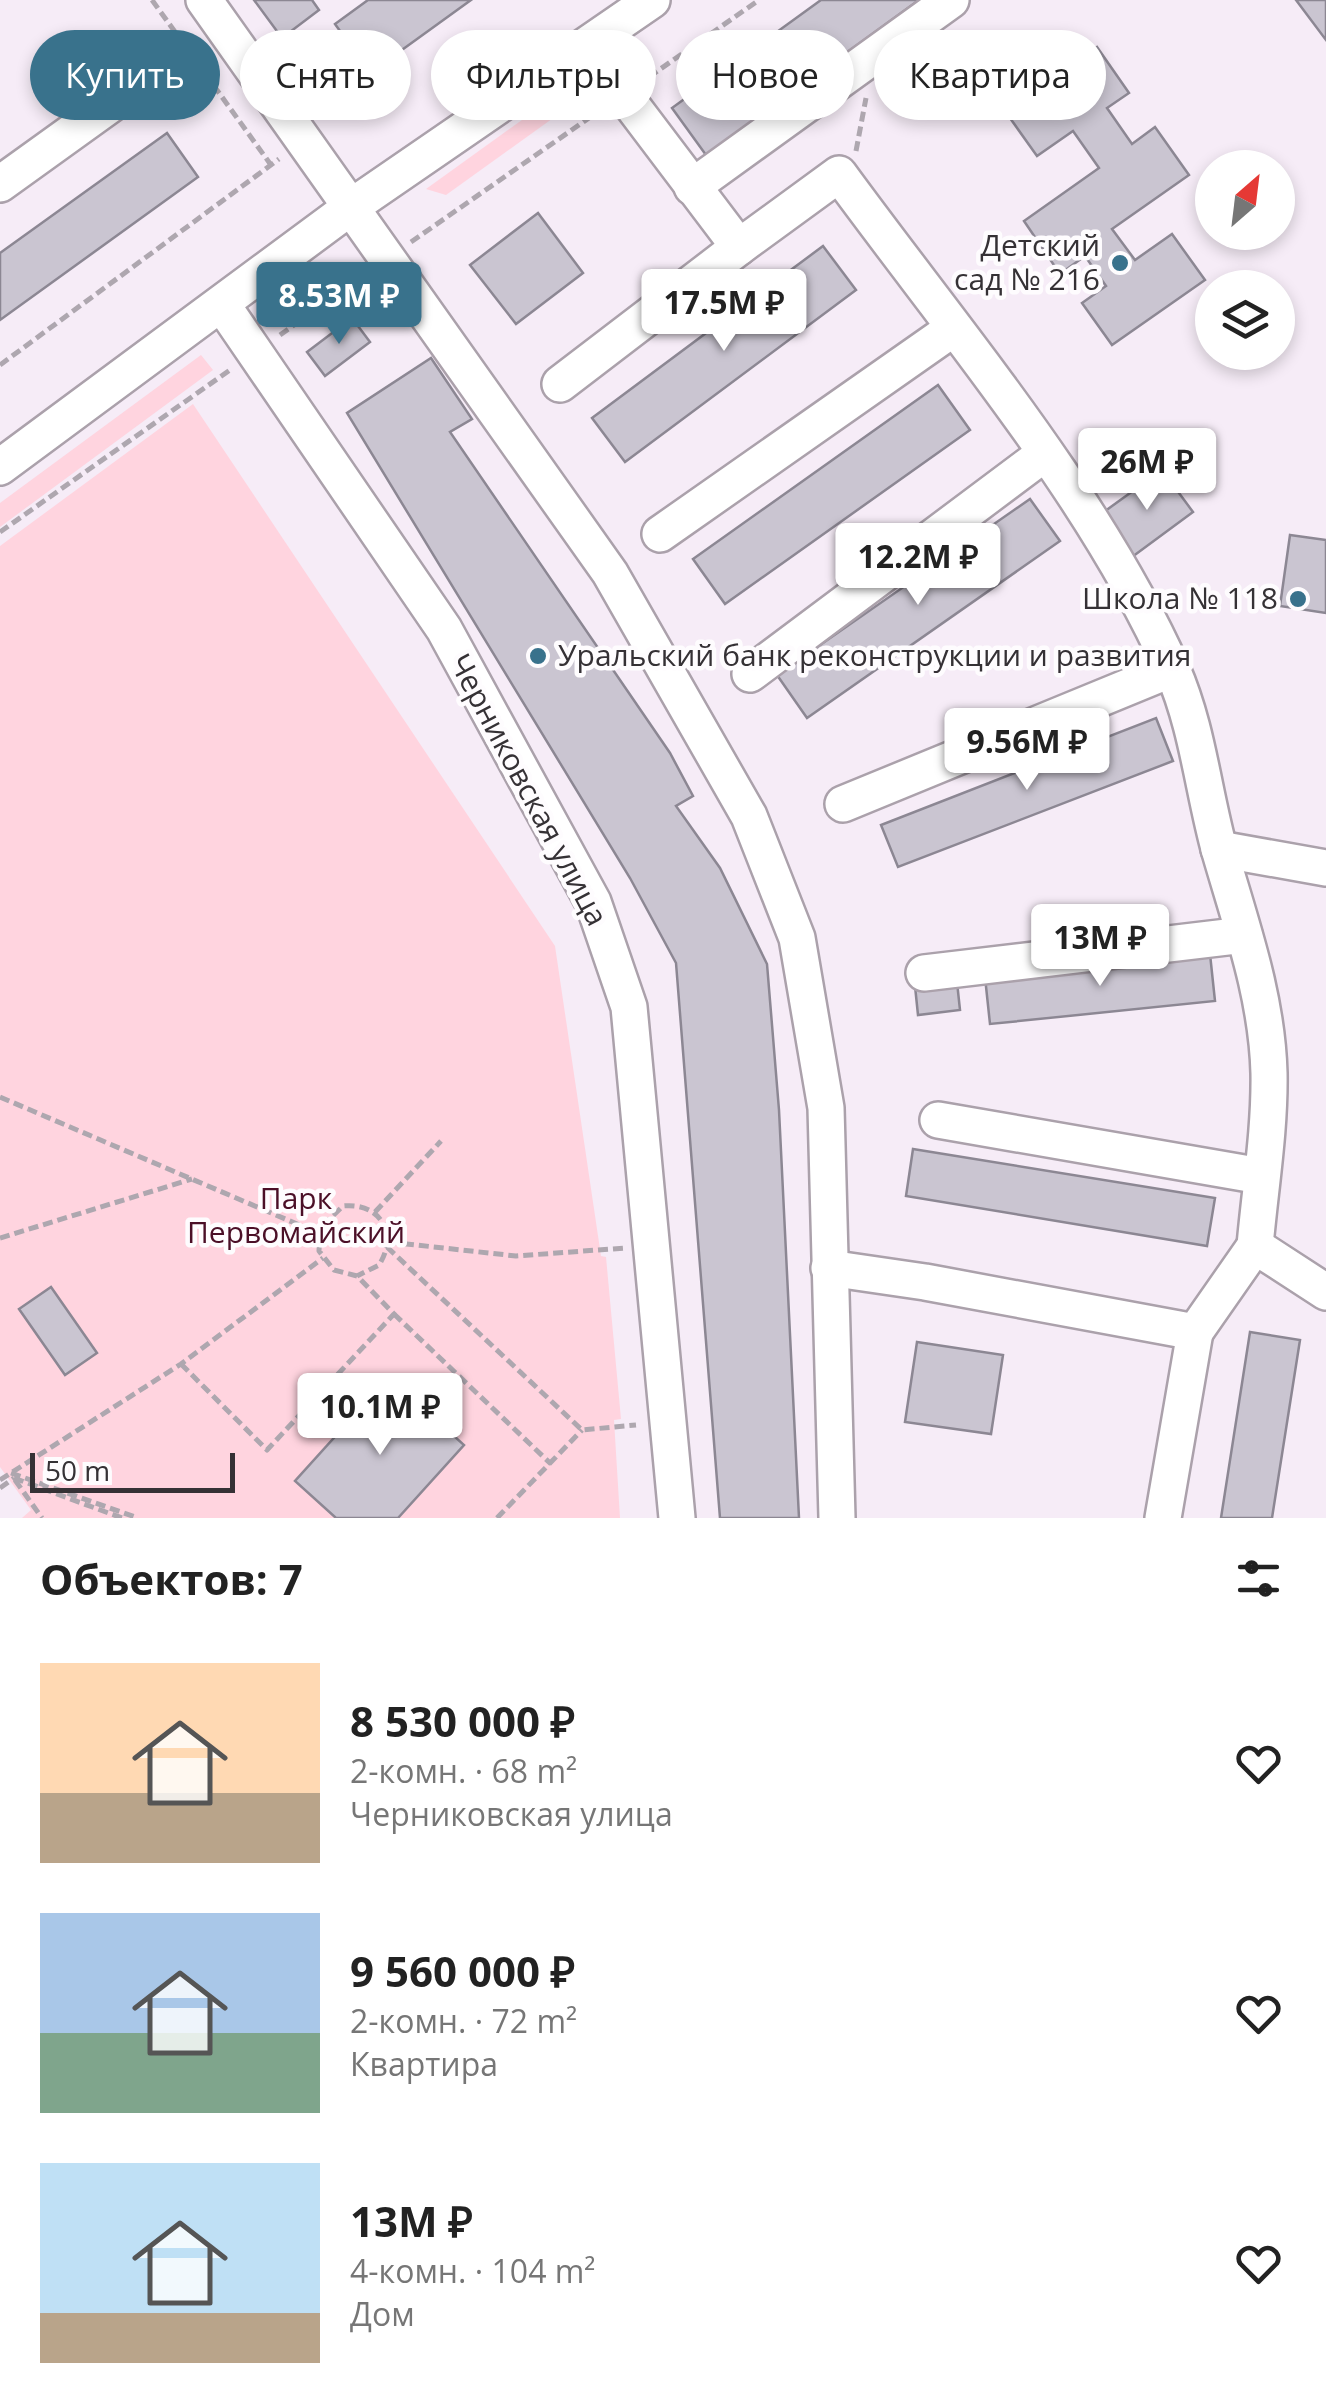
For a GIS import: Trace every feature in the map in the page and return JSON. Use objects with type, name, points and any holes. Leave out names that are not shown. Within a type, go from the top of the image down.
[{"type":"street","points":[[204,0],[610,573],[750,816],[797,938],[826,1108],[837,1518]]},
{"type":"street","points":[[610,30],[652,0]]},
{"type":"street","points":[[910,30],[951,0]]},
{"type":"street","points":[[692,188],[874,56]]},
{"type":"street","points":[[0,184],[89,120]]},
{"type":"street","points":[[0,468],[351,207],[479,120]]},
{"type":"street","points":[[642,120],[739,247]]},
{"type":"street","points":[[560,384],[839,174],[1044,454],[1109,553],[1172,669],[1192,725],[1219,849],[1265,1014],[1269,1076],[1255,1246],[1195,1332],[1163,1518]]},
{"type":"street","name":"Черниковская улица","points":[[222,306],[444,629],[594,902],[629,1007],[678,1518]]},
{"type":"street","points":[[660,534],[954,328]]},
{"type":"street","points":[[750,674],[1044,454]]},
{"type":"street","points":[[843,804],[1172,669]]},
{"type":"street","points":[[1219,849],[1326,868]]},
{"type":"street","points":[[924,973],[1244,935]]},
{"type":"street","points":[[938,1120],[1261,1176]]},
{"type":"street","points":[[1255,1246],[1326,1292]]},
{"type":"street","points":[[828,1268],[926,1282],[1195,1332]]},
{"type":"path","points":[[152,0],[272,165]]},
{"type":"path","points":[[850,188],[874,56]]},
{"type":"path","points":[[0,365],[304,140]]},
{"type":"path","points":[[0,1097],[318,1234]]},
{"type":"path","points":[[375,1212],[441,1141]]},
{"type":"path","points":[[0,1238],[195,1178]]},
{"type":"path","points":[[357,1276],[379,1265],[388,1245],[387,1230],[375,1212],[365,1206],[343,1206],[325,1218],[318,1234],[323,1258],[334,1270],[357,1276],[550,1464]]},
{"type":"path","points":[[388,1245],[516,1256],[627,1248],[628,1268]]},
{"type":"path","points":[[388,1245],[582,1430]]},
{"type":"path","points":[[0,1488],[13,1475],[181,1364],[323,1258]]},
{"type":"path","points":[[181,1364],[267,1450],[394,1314]]},
{"type":"path","points":[[497,1518],[582,1430],[638,1425]]},
{"type":"path","points":[[13,1475],[42,1518]]},
{"type":"path","points":[[13,1475],[122,1518]]},
{"type":"path","points":[[0,1480],[13,1475],[138,1518]]},
{"type":"green space","points":[[522,120],[550,120],[446,195],[426,189]]},
{"type":"green space","points":[[201,355],[213,370],[0,527],[0,503]]},
{"type":"green space","name":"Парк Первомайский","points":[[193,404],[555,946],[601,1256],[606,1257],[621,1419],[614,1420],[620,1518],[22,1518],[31,1510],[0,1467],[0,546]]},
{"type":"building","points":[[254,0],[312,0],[319,10],[293,30],[276,30]]},
{"type":"building","points":[[368,0],[471,0],[411,43],[411,30],[339,30],[335,24]]},
{"type":"building","points":[[821,0],[919,0],[854,47],[854,30],[780,30]]},
{"type":"building","points":[[1296,0],[1326,0],[1326,40]]},
{"type":"building","points":[[1106,60],[1129,93],[1107,108],[1132,144],[1155,127],[1189,175],[1112,229],[1135,260],[1172,234],[1198,270],[1195,287],[1112,345],[1082,303],[1106,286],[1085,256],[1060,274],[1024,221],[1099,168],[1073,131],[1037,156],[1011,120],[1106,120]]},
{"type":"building","points":[[681,120],[754,120],[706,155]]},
{"type":"building","points":[[167,133],[198,177],[0,320],[0,253]]},
{"type":"building","points":[[538,213],[583,273],[516,324],[470,265]]},
{"type":"building","points":[[823,246],[856,290],[625,462],[592,418]]},
{"type":"building","points":[[352,318],[370,342],[325,376],[307,352]]},
{"type":"building","points":[[431,358],[472,419],[450,432],[670,753],[693,796],[676,806],[720,868],[767,964],[779,1110],[799,1518],[720,1518],[676,963],[630,878],[347,413]]},
{"type":"building","points":[[938,385],[970,430],[725,604],[693,559]]},
{"type":"building","points":[[1162,470],[1193,512],[1132,557],[1101,514]]},
{"type":"building","points":[[1030,499],[1060,541],[807,718],[777,675]]},
{"type":"building","points":[[1290,535],[1326,540],[1326,613],[1280,606]]},
{"type":"building","points":[[1156,718],[1173,761],[898,867],[881,825]]},
{"type":"building","points":[[1210,954],[1215,1001],[990,1024],[985,977]]},
{"type":"building","points":[[957,982],[960,1010],[918,1015],[915,986]]},
{"type":"building","points":[[913,1149],[1215,1198],[1207,1246],[906,1196]]},
{"type":"building","points":[[51,1287],[97,1353],[65,1375],[19,1309]]},
{"type":"building","points":[[1250,1332],[1300,1340],[1272,1518],[1221,1518]]},
{"type":"building","points":[[917,1342],[1003,1355],[991,1434],[905,1422]]},
{"type":"building","points":[[389,1377],[464,1445],[398,1518],[336,1518],[295,1481]]},
{"type":"place","name":"Детский сад № 216","points":[[1120,263]]},
{"type":"place","name":"Школа № 118","points":[[1298,599]]},
{"type":"place","name":"Уральский банк реконструкции и развития","points":[[538,656]]}]
